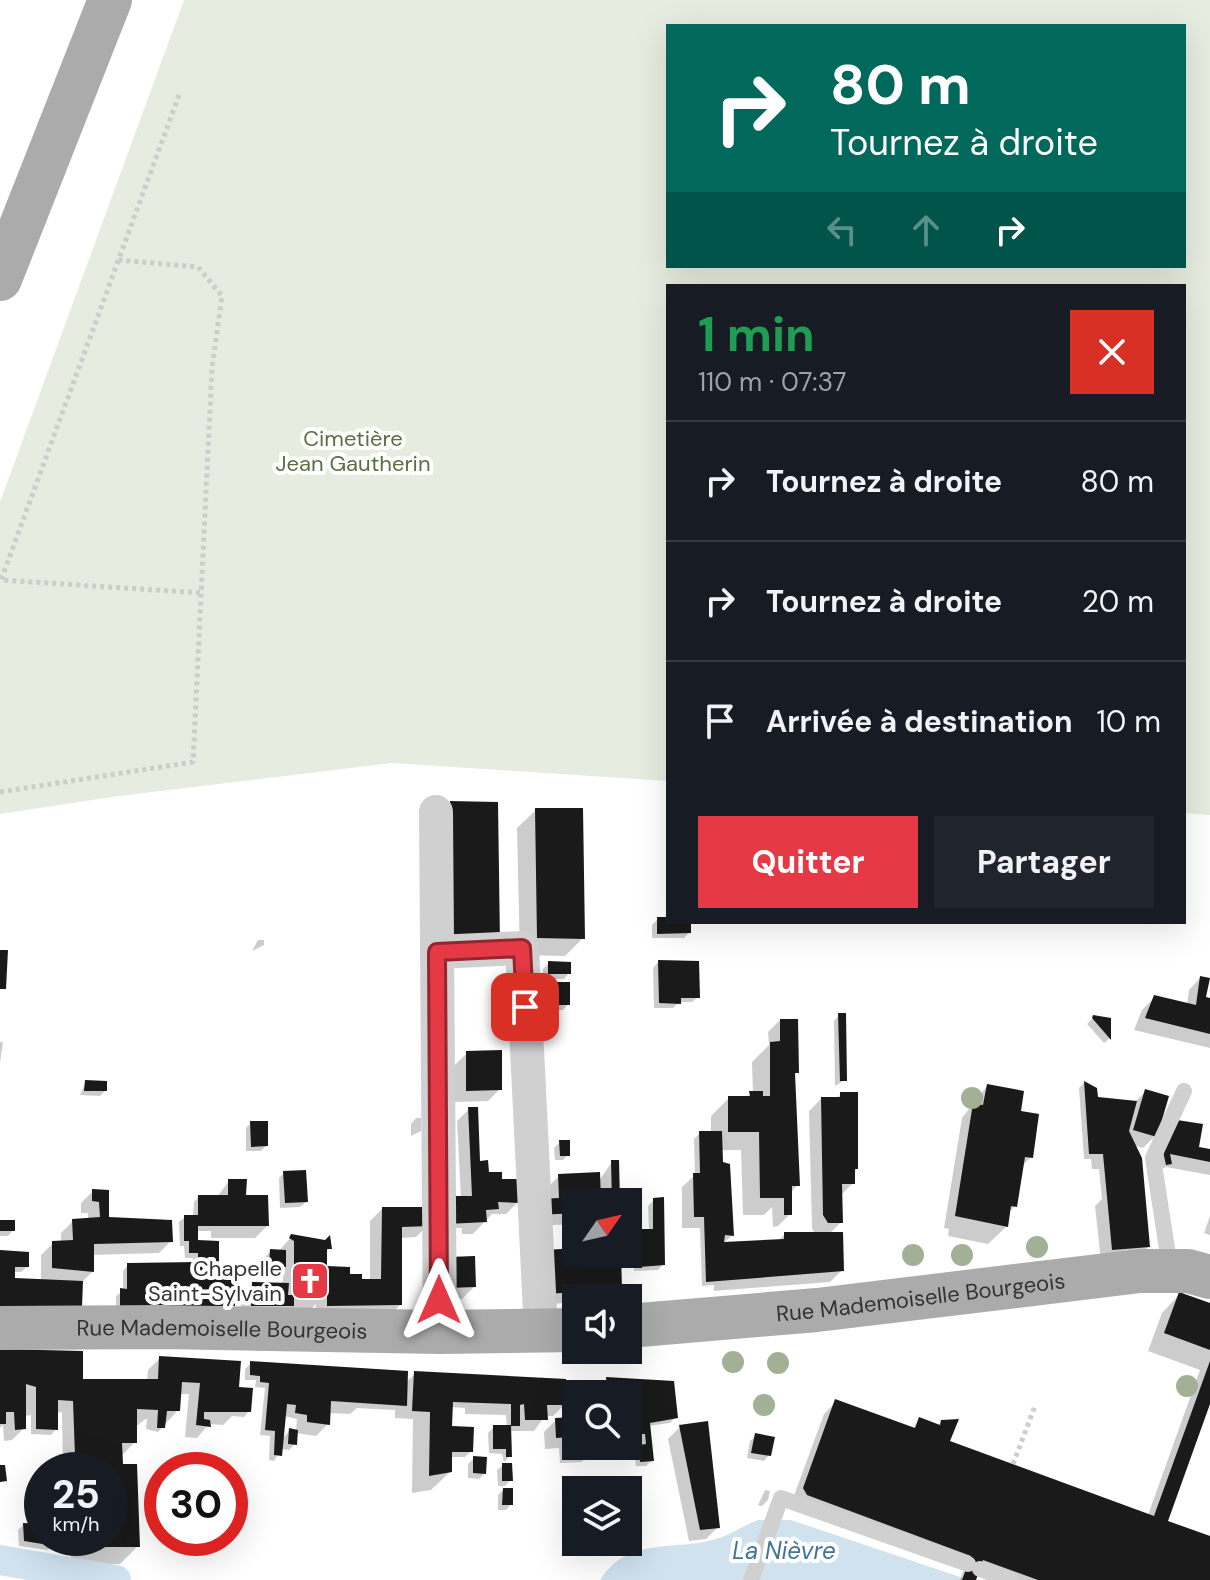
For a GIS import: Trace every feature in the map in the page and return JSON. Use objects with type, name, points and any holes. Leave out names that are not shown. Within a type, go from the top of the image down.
[{"type":"main road","points":[[0,279],[110,0]]},
{"type":"main road","name":"Rue Mademoiselle Bourgeois","points":[[642,1325],[817,1310],[1076,1276],[1190,1273]]},
{"type":"main road","name":"Rue Mademoiselle Bourgeois","points":[[0,1328],[558,1331]]},
{"type":"street","points":[[436,812],[440,1332]]},
{"type":"street","name":"Rue Mademoiselle Bourgeois","points":[[437,952],[522,948],[558,1331]]},
{"type":"lane","points":[[1184,1091],[1153,1158],[1190,1273]]},
{"type":"lane","points":[[751,1580],[781,1498],[1011,1580]]},
{"type":"path","points":[[179,95],[1,582],[202,593]]},
{"type":"path","points":[[0,792],[193,762],[212,368],[222,296],[198,267],[119,260]]},
{"type":"path","points":[[1013,1464],[1035,1406]]},
{"type":"green space","name":"Cimetière Jean Gautherin","points":[[184,0],[1210,0],[1210,815],[1186,813],[1186,284],[666,284],[666,781],[392,763],[119,796],[0,814],[0,502]]},
{"type":"water","name":"La Nièvre","points":[[758,1520],[791,1520],[969,1580],[600,1580],[625,1556],[642,1556],[642,1549],[719,1538]]},
{"type":"building","points":[[450,801],[498,802],[500,943],[453,944]]},
{"type":"building","points":[[535,808],[583,808],[585,939],[537,938]]},
{"type":"building","points":[[657,917],[666,917],[666,924],[691,924],[691,933],[657,934]]},
{"type":"building","points":[[0,950],[8,950],[6,989],[0,989]]},
{"type":"building","points":[[658,960],[699,961],[700,998],[681,998],[681,1004],[659,1003]]},
{"type":"building","points":[[548,961],[571,962],[571,974],[548,974]]},
{"type":"building","points":[[1200,976],[1210,978],[1206,997],[1210,998],[1210,1034],[1145,1018],[1154,995],[1196,1005]]},
{"type":"building","points":[[548,982],[570,982],[570,1005],[548,1005]]},
{"type":"building","points":[[838,1013],[846,1013],[847,1081],[840,1081]]},
{"type":"building","points":[[1093,1015],[1111,1018],[1111,1040],[1092,1018]]},
{"type":"building","points":[[780,1019],[798,1019],[799,1073],[795,1073],[800,1186],[792,1186],[792,1215],[784,1215],[784,1198],[760,1198],[759,1132],[728,1132],[728,1096],[750,1096],[749,1091],[763,1091],[763,1096],[770,1096],[770,1042],[780,1041]]},
{"type":"building","points":[[502,1050],[502,1090],[466,1091],[466,1051]]},
{"type":"building","points":[[85,1080],[107,1081],[107,1091],[84,1091]]},
{"type":"building","points":[[1084,1081],[1097,1088],[1098,1097],[1137,1101],[1129,1131],[1142,1158],[1150,1247],[1112,1250],[1103,1154],[1089,1154]]},
{"type":"building","points":[[987,1084],[1024,1091],[1021,1111],[1039,1114],[1033,1158],[1025,1157],[1017,1207],[1011,1206],[1008,1227],[955,1216],[973,1103],[983,1105]]},
{"type":"building","points":[[1145,1089],[1169,1096],[1157,1137],[1133,1130]]},
{"type":"building","points":[[840,1092],[858,1092],[858,1169],[855,1169],[855,1184],[842,1184],[843,1223],[828,1223],[823,1215],[821,1097],[840,1097]]},
{"type":"building","points":[[468,1107],[478,1107],[480,1161],[488,1160],[489,1172],[502,1172],[502,1179],[519,1179],[520,1203],[498,1202],[499,1209],[486,1210],[487,1222],[447,1224],[447,1196],[472,1196]]},
{"type":"building","points":[[1177,1120],[1203,1124],[1199,1147],[1210,1149],[1210,1162],[1170,1154],[1172,1164],[1166,1165],[1163,1151]]},
{"type":"building","points":[[250,1121],[268,1121],[268,1146],[251,1147]]},
{"type":"building","points":[[699,1131],[722,1131],[723,1162],[730,1164],[734,1236],[725,1235],[724,1242],[784,1239],[784,1232],[843,1232],[844,1271],[706,1282],[704,1217],[694,1217],[693,1173],[700,1173]]},
{"type":"building","points":[[559,1140],[570,1140],[570,1156],[560,1156]]},
{"type":"building","points":[[611,1160],[619,1160],[620,1188],[612,1188]]},
{"type":"building","points":[[306,1170],[308,1202],[285,1203],[283,1171]]},
{"type":"building","points":[[600,1172],[601,1188],[562,1188],[562,1214],[540,1215],[539,1199],[559,1198],[558,1174]]},
{"type":"building","points":[[228,1179],[247,1179],[246,1195],[268,1195],[269,1226],[198,1226],[198,1240],[219,1241],[219,1273],[198,1272],[198,1276],[235,1277],[235,1306],[120,1306],[120,1288],[127,1289],[127,1263],[198,1262],[198,1253],[189,1253],[189,1241],[184,1241],[184,1215],[198,1215],[198,1195],[228,1195]]},
{"type":"building","points":[[92,1189],[109,1190],[109,1217],[172,1220],[173,1242],[94,1244],[94,1272],[52,1268],[52,1241],[73,1240],[72,1219],[100,1217],[99,1202],[92,1201]]},
{"type":"building","points":[[664,1197],[665,1265],[642,1267],[642,1229],[653,1229],[653,1198]]},
{"type":"building","points":[[382,1207],[431,1207],[430,1226],[402,1227],[402,1305],[327,1306],[327,1296],[294,1295],[294,1241],[289,1238],[291,1234],[325,1240],[330,1235],[332,1249],[327,1249],[327,1266],[350,1267],[350,1274],[362,1274],[362,1279],[381,1279]]},
{"type":"building","points":[[0,1220],[15,1220],[15,1231],[0,1231]]},
{"type":"building","points":[[270,1249],[286,1250],[286,1267],[269,1266]]},
{"type":"building","points":[[562,1249],[562,1268],[621,1268],[622,1284],[562,1284],[562,1293],[549,1294],[546,1250]]},
{"type":"building","points":[[0,1250],[29,1252],[29,1267],[15,1267],[15,1278],[83,1281],[82,1307],[0,1306]]},
{"type":"building","points":[[475,1256],[476,1287],[447,1288],[448,1257]]},
{"type":"building","points":[[252,1282],[289,1283],[288,1295],[294,1295],[294,1306],[251,1306]]},
{"type":"building","points":[[1179,1292],[1210,1303],[1210,1350],[1164,1333]]},
{"type":"building","points":[[0,1349],[83,1351],[83,1379],[158,1379],[159,1356],[241,1361],[239,1387],[253,1388],[251,1412],[204,1412],[204,1419],[210,1420],[211,1427],[196,1425],[200,1383],[182,1382],[180,1411],[167,1411],[165,1428],[157,1428],[158,1410],[137,1409],[137,1443],[122,1443],[122,1452],[75,1452],[73,1401],[58,1400],[58,1430],[36,1429],[36,1387],[26,1384],[26,1429],[15,1430],[14,1412],[6,1412],[6,1424],[0,1424]]},
{"type":"building","points":[[250,1361],[408,1371],[407,1406],[331,1401],[330,1425],[307,1422],[307,1415],[295,1413],[296,1405],[287,1404],[282,1456],[274,1455],[275,1431],[265,1430],[269,1383],[260,1382],[260,1376],[250,1375]]},
{"type":"building","points":[[1210,1361],[1210,1404],[1168,1521],[1210,1536],[1210,1580],[1038,1580],[983,1560],[976,1580],[962,1580],[971,1556],[807,1495],[803,1488],[835,1399],[915,1428],[919,1417],[940,1425],[941,1420],[959,1419],[950,1441],[1154,1516]]},
{"type":"building","points":[[414,1371],[566,1379],[562,1380],[562,1405],[547,1405],[548,1420],[525,1420],[524,1404],[520,1405],[520,1426],[511,1426],[511,1404],[453,1402],[452,1426],[474,1427],[473,1452],[452,1452],[452,1472],[429,1476],[430,1412],[412,1411]]},
{"type":"building","points":[[606,1377],[674,1381],[678,1418],[650,1423],[654,1461],[640,1462],[642,1445],[646,1444],[645,1434],[642,1434],[642,1380],[606,1380]]},
{"type":"building","points":[[555,1418],[562,1418],[562,1438],[556,1438]]},
{"type":"building","points":[[708,1421],[720,1528],[700,1530],[679,1425]]},
{"type":"building","points":[[493,1425],[511,1425],[512,1457],[506,1457],[506,1449],[493,1449]]},
{"type":"building","points":[[289,1428],[298,1430],[297,1445],[288,1444]]},
{"type":"building","points":[[755,1433],[775,1437],[771,1456],[751,1453]]},
{"type":"building","points":[[473,1456],[487,1457],[486,1474],[473,1473]]},
{"type":"building","points":[[502,1463],[512,1463],[513,1481],[502,1481]]},
{"type":"building","points":[[128,1464],[137,1464],[140,1547],[128,1547]]},
{"type":"building","points":[[0,1465],[5,1465],[7,1481],[0,1482]]},
{"type":"building","points":[[503,1488],[513,1488],[513,1505],[502,1505]]},
{"type":"waterway","points":[[0,1560],[116,1580]]},
{"type":"place","name":"Chapelle Saint-Sylvain","points":[[310,1281]]},
{"type":"route","points":[[439,1300],[437,952],[522,948],[525,1007]]}]
